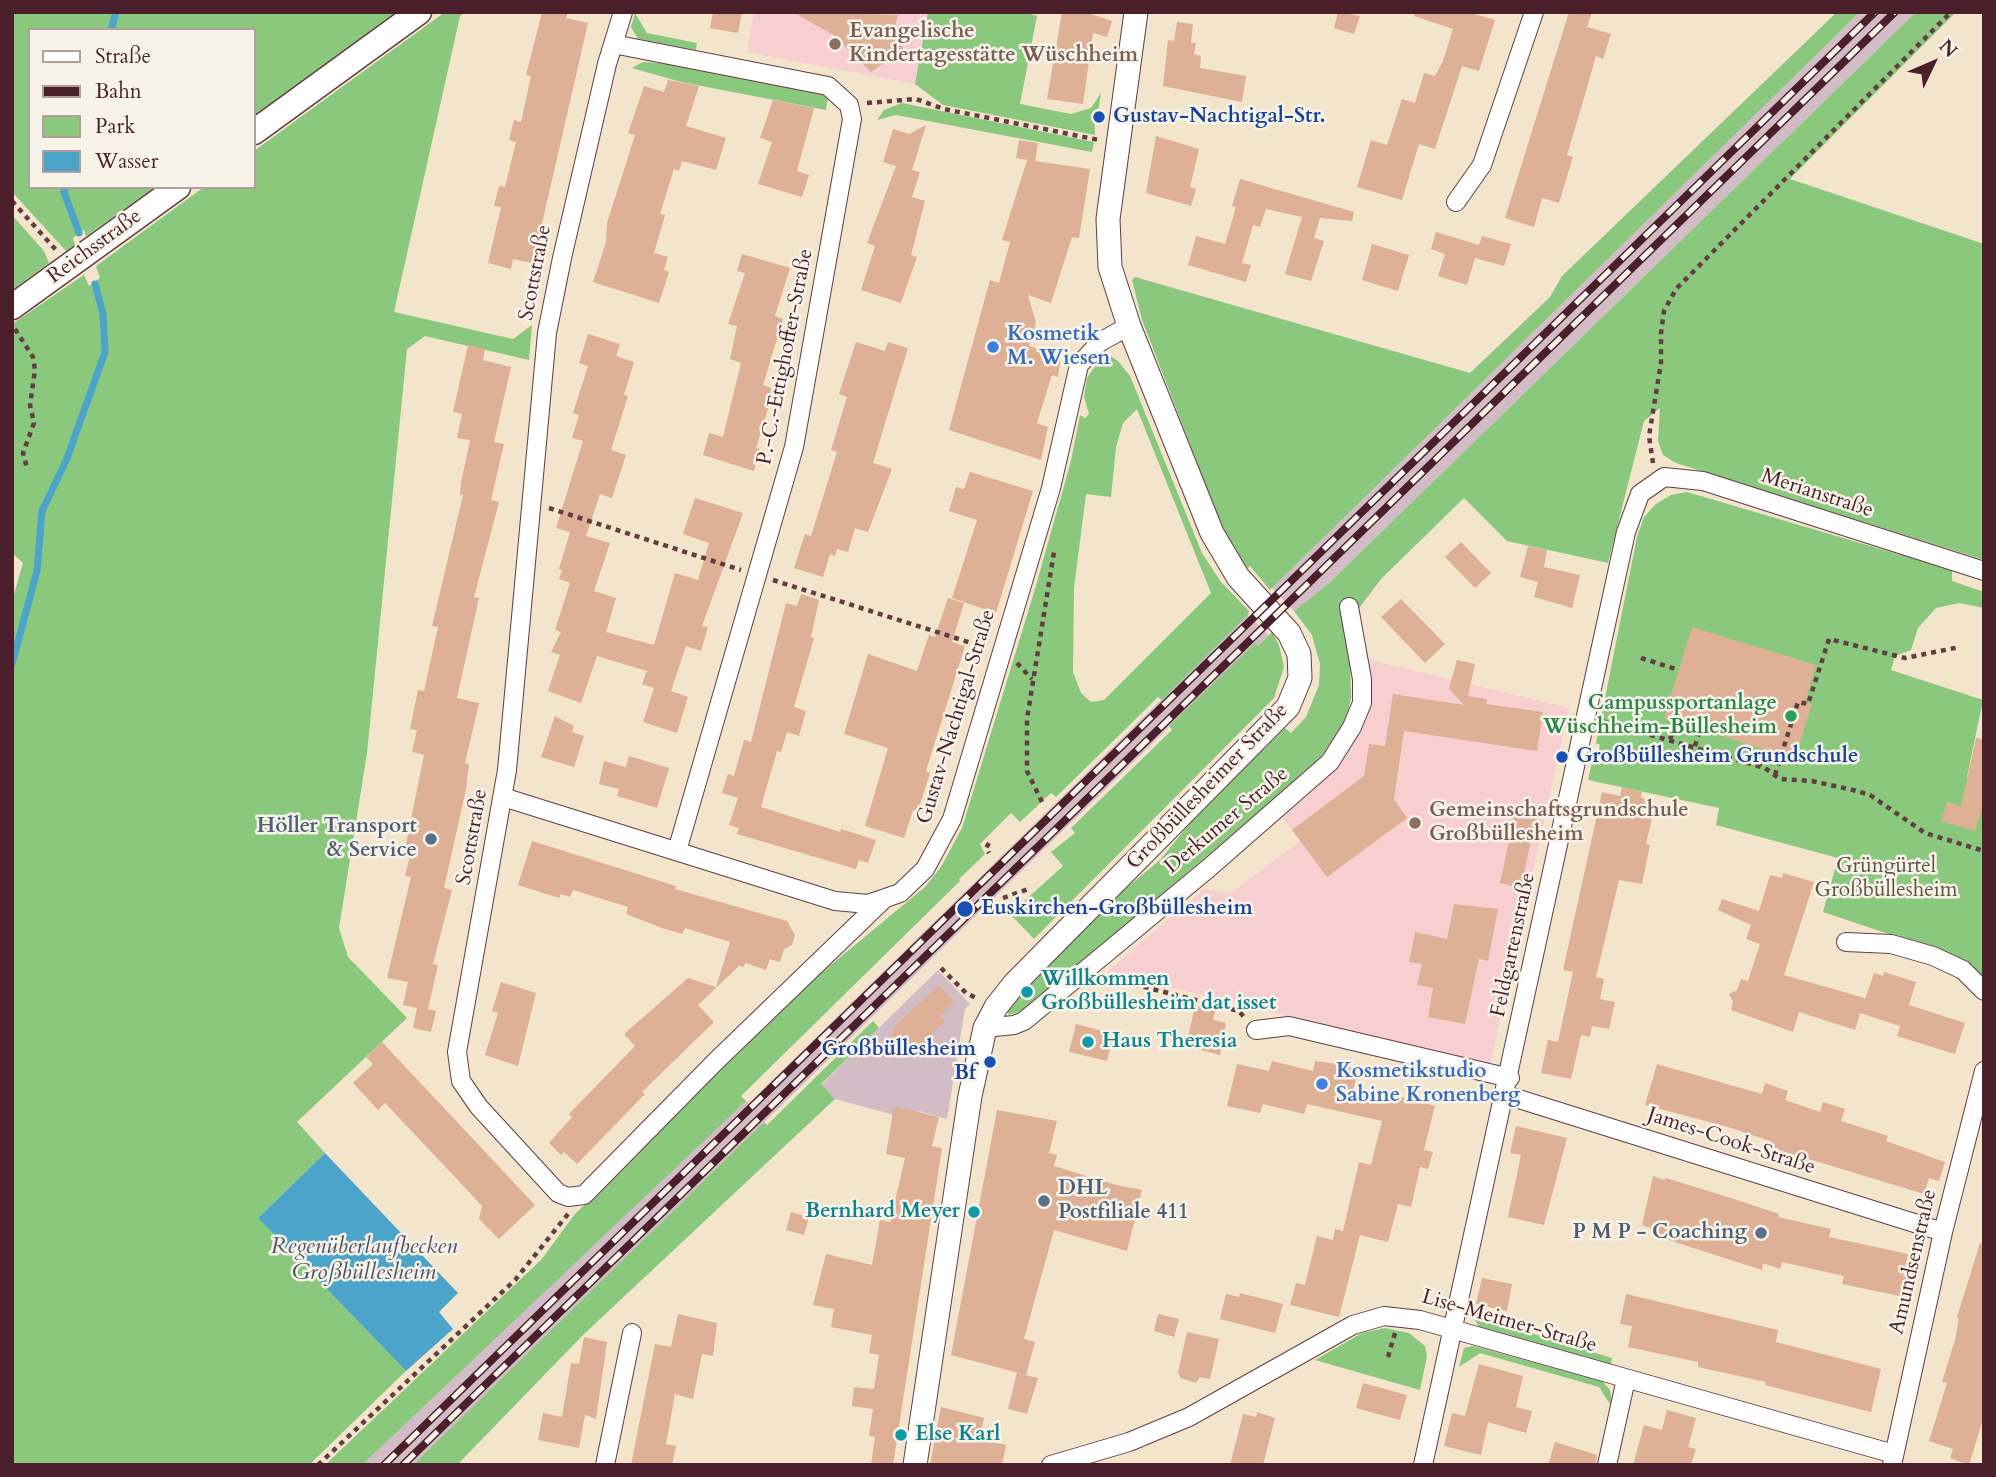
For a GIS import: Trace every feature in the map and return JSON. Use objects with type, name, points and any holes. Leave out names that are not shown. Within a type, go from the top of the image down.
[{"type":"main road","points":[[256,131],[419,12]]},
{"type":"main road","name":"Reichsstraße","points":[[12,307],[175,189]]},
{"type":"street","name":"Scottstraße","points":[[577,1198],[558,1193],[479,1107],[458,1072],[457,1052],[503,797],[553,300],[623,12]]},
{"type":"street","name":"Großbüllesheimer Straße","points":[[915,1465],[972,1088],[985,1028],[996,1007],[1015,983],[1272,724],[1294,699],[1300,678],[1298,654],[1289,633],[1238,577],[1219,547],[1129,326],[1110,267],[1107,233],[1136,12]]},
{"type":"street","points":[[1456,202],[1482,165],[1534,12]]},
{"type":"street","points":[[614,44],[828,86],[849,105]]},
{"type":"street","name":"P.-C.-Ettighoffer-Straße","points":[[677,851],[763,577],[799,426],[852,128],[849,105]]},
{"type":"street","name":"Gustav-Nachtigal-Straße","points":[[503,797],[835,901],[854,904],[883,900],[900,893],[925,869],[952,819],[1040,527],[1079,365],[1100,342],[1129,326]]},
{"type":"street","name":"Merianstraße","points":[[1640,494],[1647,486],[1664,477],[1703,481],[1984,570]]},
{"type":"street","name":"Feldgartenstraße","points":[[1423,1465],[1508,1086],[1626,532],[1640,494]]},
{"type":"street","name":"Derkumer Straße","points":[[985,1028],[1014,1025],[1024,1021],[1318,775],[1342,746],[1359,713],[1363,692],[1349,607]]},
{"type":"street","points":[[577,1198],[592,1188],[716,1061],[883,900]]},
{"type":"street","points":[[1846,943],[1891,944],[1933,956],[1964,970],[1984,991]]},
{"type":"street","points":[[1256,1030],[1289,1026],[1508,1086]]},
{"type":"street","name":"Amundsenstraße","points":[[1893,1460],[1943,1232],[1984,1070]]},
{"type":"street","name":"James-Cook-Straße","points":[[1508,1086],[1943,1232]]},
{"type":"street","name":"Lise-Meitner-Straße","points":[[1051,1465],[1129,1442],[1189,1417],[1361,1321],[1400,1316],[1626,1379],[1893,1460]]},
{"type":"street","points":[[605,1465],[632,1333]]},
{"type":"street","points":[[1607,1465],[1626,1379]]},
{"type":"path","points":[[1649,436],[1661,363],[1664,311],[1676,289],[1951,12]]},
{"type":"path","points":[[849,105],[916,99],[944,109],[1117,144]]},
{"type":"path","points":[[12,201],[70,266]]},
{"type":"path","points":[[12,326],[33,357],[35,370],[30,405],[33,423],[23,453],[27,468]]},
{"type":"path","points":[[532,503],[985,647]]},
{"type":"path","points":[[1040,527],[1054,554],[1032,679],[1026,752],[1027,771],[1042,802]]},
{"type":"path","points":[[1774,775],[1798,702],[1808,704],[1829,639],[1905,658],[1960,647]]},
{"type":"path","points":[[1641,658],[1679,670]]},
{"type":"path","points":[[1586,717],[1759,766],[1791,781],[1826,783],[1870,795],[1925,833],[1984,851]]},
{"type":"path","points":[[1671,739],[1676,722]]},
{"type":"path","points":[[1695,747],[1700,730]]},
{"type":"path","points":[[1759,766],[1764,750]]},
{"type":"path","points":[[989,843],[986,848],[989,853]]},
{"type":"path","points":[[1003,898],[1031,888]]},
{"type":"path","points":[[941,968],[966,993],[996,1007]]},
{"type":"path","points":[[1084,970],[1239,1011],[1256,1030]]},
{"type":"path","points":[[318,1465],[515,1280],[538,1255],[577,1198]]},
{"type":"shaded area","name":"Evangelische Kindertagesstätte Wüschheim","points":[[754,12],[928,12],[915,84],[747,52]]},
{"type":"shaded area","points":[[1860,12],[1916,12],[1327,585],[1294,611],[1272,588]]},
{"type":"shaded area","points":[[1248,615],[1269,635],[1258,646],[1254,644],[413,1465],[362,1465],[675,1166],[746,1101],[749,1103]]},
{"type":"shaded area","points":[[1366,659],[1569,708],[1490,1065],[1107,972],[1204,889],[1231,893],[1300,841],[1282,817],[1330,774],[1341,758]]},
{"type":"shaded area","points":[[938,970],[970,1004],[965,1009],[947,1119],[919,1111],[916,1121],[835,1099],[821,1085]]},
{"type":"green space","points":[[12,12],[396,12],[256,115],[256,28],[28,28],[28,189],[152,189],[86,236],[84,230],[73,238],[75,245],[66,251],[12,192]]},
{"type":"green space","points":[[445,12],[465,12],[460,16],[394,312],[513,339],[532,325],[529,360],[425,336],[407,349],[367,753],[339,928],[348,957],[407,1018],[297,1122],[325,1153],[258,1218],[406,1371],[309,1465],[12,1465],[12,601],[23,563],[12,553],[12,324],[84,275],[89,286],[100,278],[96,266],[201,189],[256,189],[256,150]]},
{"type":"green space","points":[[928,12],[1024,12],[1037,16],[1020,104],[1071,114],[1091,108],[1101,93],[1098,112],[1094,112],[1095,135],[943,105],[915,84]]},
{"type":"green space","points":[[1837,12],[1860,12],[1270,590],[1250,566],[1246,569],[1223,530],[1142,320],[1132,280],[1135,277],[1470,373],[1550,297],[1562,276]]},
{"type":"green space","points":[[1916,12],[1956,12],[1790,179],[1984,244],[1984,560],[1676,463],[1663,455],[1658,441],[1660,408],[1644,421],[1608,563],[1507,541],[1464,498],[1381,579],[1357,611],[1353,601],[1339,605],[1350,658],[1351,698],[1347,718],[1317,763],[1025,1010],[1009,1015],[1007,1011],[1020,994],[1046,967],[1125,889],[1160,860],[1191,822],[1285,728],[1291,733],[1306,717],[1319,685],[1320,664],[1312,635],[1294,611],[1327,585]]},
{"type":"green space","points":[[635,13],[647,33],[697,43],[696,50],[638,39],[631,27]]},
{"type":"green space","points":[[643,62],[674,64],[820,93],[828,97],[826,110],[681,82],[632,68]]},
{"type":"green space","points":[[902,103],[1094,142],[1092,152],[896,115],[877,120],[884,110]]},
{"type":"green space","points":[[12,215],[44,251],[49,263],[12,290]]},
{"type":"green space","points":[[1110,356],[1118,361],[1130,376],[1202,553],[1221,582],[1249,611],[1248,615],[1162,700],[1158,697],[1056,797],[1051,793],[1020,822],[1011,813],[980,844],[985,854],[741,1096],[746,1101],[362,1465],[325,1465],[542,1259],[574,1215],[809,983],[925,887],[941,867],[962,828],[1035,589],[1071,461],[1080,415],[1085,418],[1089,414],[1084,397],[1087,378],[1098,362]],"holes":[[[1137,409],[1211,593],[1104,700],[1091,702],[1081,693],[1073,672],[1074,588],[1086,494],[1111,497],[1116,447],[1123,423]]]},
{"type":"green space","name":"Grüngürtel Großbüllesheim","points":[[1687,492],[1952,570],[1952,581],[1984,592],[1984,608],[1959,603],[1936,608],[1918,628],[1911,650],[1895,656],[1891,670],[1983,700],[1967,777],[1984,781],[1984,979],[1957,957],[1823,912],[1838,858],[1716,825],[1719,808],[1588,780],[1594,754],[1598,754],[1600,745],[1596,743],[1637,537],[1644,517],[1656,504],[1671,495]]},
{"type":"green space","points":[[1272,632],[1279,645],[1284,667],[1274,698],[1034,939],[1010,914],[1063,866],[1051,852],[1075,833],[1071,828],[1172,730],[1169,726],[1255,643],[1258,646]]},
{"type":"green space","points":[[873,1021],[879,1028],[821,1084],[835,1099],[584,1334],[457,1465],[413,1465],[764,1122],[767,1125]]},
{"type":"green space","points":[[1472,1315],[1612,1358],[1611,1365],[1481,1330]]},
{"type":"green space","points":[[1385,1328],[1409,1333],[1425,1346],[1427,1356],[1420,1390],[1315,1360],[1362,1333]]},
{"type":"green space","points":[[1473,1346],[1602,1381],[1610,1390],[1613,1409],[1599,1387],[1480,1353],[1459,1367],[1464,1348]]},
{"type":"water","name":"Regenüberlaufbecken Großbüllesheim","points":[[325,1153],[458,1293],[439,1312],[453,1329],[406,1371],[258,1218]]},
{"type":"building","points":[[542,12],[568,12],[566,18],[588,23],[533,263],[513,259],[511,269],[488,263],[501,207],[494,206],[499,186],[505,187],[516,142],[509,140],[514,120],[521,122],[531,76],[526,75]]},
{"type":"building","points":[[713,12],[742,12],[738,33],[710,28]]},
{"type":"building","points":[[793,12],[898,15],[893,35],[904,49],[871,72],[835,36]]},
{"type":"building","points":[[1062,12],[1085,12],[1112,21],[1107,37],[1093,33],[1083,104],[1047,99]]},
{"type":"building","points":[[1338,12],[1360,16],[1354,34],[1334,28]]},
{"type":"building","points":[[1415,12],[1468,12],[1495,20],[1479,71],[1462,66],[1435,149],[1419,144],[1402,200],[1357,187],[1371,140],[1387,145],[1402,99],[1415,103],[1424,73],[1435,76],[1443,61],[1453,29],[1414,16]]},
{"type":"building","points":[[1569,12],[1592,12],[1587,27],[1611,34],[1603,59],[1596,56],[1567,155],[1573,157],[1559,203],[1542,198],[1534,227],[1505,218]]},
{"type":"building","points":[[1177,22],[1193,24],[1191,43],[1196,43],[1194,54],[1201,56],[1200,68],[1246,76],[1242,102],[1163,86],[1168,40],[1174,41]]},
{"type":"building","points":[[668,80],[699,86],[686,126],[726,138],[716,170],[682,161],[679,171],[674,169],[660,214],[665,215],[654,253],[668,257],[664,270],[669,272],[659,303],[593,282],[606,242],[607,223],[635,135],[628,133],[644,86],[664,92]]},
{"type":"building","points":[[773,100],[814,108],[797,171],[809,175],[802,197],[758,184],[772,142],[760,138]]},
{"type":"building","points":[[926,125],[912,170],[920,172],[912,197],[925,201],[911,255],[917,257],[901,303],[861,290],[875,246],[867,243],[896,166],[883,162],[893,129],[909,134]]},
{"type":"building","points":[[1156,136],[1199,149],[1190,187],[1196,189],[1191,206],[1146,193]]},
{"type":"building","points":[[1019,140],[1038,143],[1035,161],[1090,169],[1079,238],[1072,237],[1051,303],[1028,295],[1036,323],[1029,346],[1061,356],[1058,377],[1052,375],[1037,423],[1048,427],[1041,460],[949,430],[990,280],[999,283],[1010,242],[1002,240],[1027,160],[1016,158]]},
{"type":"building","points":[[1240,179],[1354,212],[1352,221],[1320,218],[1314,238],[1324,241],[1311,281],[1285,274],[1302,217],[1266,209],[1260,227],[1253,225],[1242,263],[1251,265],[1246,282],[1188,265],[1196,236],[1225,244],[1236,207],[1232,206]]},
{"type":"building","points":[[1436,232],[1479,245],[1482,236],[1511,244],[1504,266],[1475,258],[1467,285],[1438,276],[1445,254],[1431,249]]},
{"type":"building","points":[[1372,244],[1409,255],[1398,291],[1362,280]]},
{"type":"building","points":[[742,254],[790,268],[775,316],[783,319],[763,385],[774,389],[756,448],[760,449],[754,471],[703,455],[709,433],[723,437],[741,363],[730,359],[737,326],[728,324],[745,273],[737,271]]},
{"type":"building","points":[[588,334],[620,344],[616,356],[634,362],[624,395],[628,396],[611,450],[626,455],[612,498],[600,494],[586,536],[610,543],[594,591],[616,598],[606,632],[654,645],[675,573],[698,580],[709,543],[683,534],[695,498],[743,513],[702,626],[708,627],[701,651],[686,646],[671,691],[688,697],[677,733],[643,722],[654,688],[642,684],[647,671],[597,656],[581,703],[548,691],[560,655],[551,652],[561,632],[555,630],[570,583],[559,579],[562,570],[559,569],[570,532],[556,528],[583,441],[572,438],[579,415],[573,413],[588,366],[579,363]]},
{"type":"building","points":[[856,342],[885,351],[888,342],[908,348],[873,463],[892,469],[868,532],[855,528],[848,552],[837,549],[835,556],[830,554],[823,577],[794,568],[805,534],[811,536],[837,452],[831,450],[847,397],[839,394]]},
{"type":"building","points":[[468,345],[485,349],[483,360],[511,367],[494,442],[504,444],[491,500],[499,502],[474,597],[479,598],[457,698],[479,703],[465,763],[469,764],[466,789],[444,888],[452,890],[433,964],[438,965],[428,1009],[436,1011],[431,1032],[413,1028],[417,1008],[403,1005],[408,982],[387,978],[411,877],[405,876],[410,856],[404,854],[424,755],[412,752],[417,730],[410,729],[418,690],[424,691],[438,627],[432,626],[463,495],[460,495],[461,483],[470,440],[457,438],[462,414],[453,412]]},
{"type":"building","points":[[970,472],[1033,491],[996,613],[952,598],[977,520],[949,511],[956,487],[964,489]]},
{"type":"building","points":[[1461,542],[1491,573],[1475,588],[1445,557]]},
{"type":"building","points":[[1528,546],[1547,550],[1544,567],[1580,575],[1572,608],[1534,597],[1538,582],[1520,577]]},
{"type":"building","points":[[801,594],[819,600],[811,637],[814,638],[794,707],[806,711],[799,736],[787,732],[781,752],[777,751],[761,807],[840,832],[841,829],[876,840],[868,863],[859,860],[856,869],[737,834],[739,828],[729,825],[738,798],[722,793],[728,774],[734,776],[744,740],[751,742],[786,603],[797,606]]},
{"type":"building","points":[[948,598],[964,603],[952,642],[965,646],[926,771],[930,773],[918,811],[913,810],[904,838],[865,826],[888,748],[844,734],[868,654],[917,671],[929,635],[935,637]]},
{"type":"building","points":[[1401,599],[1445,644],[1425,663],[1381,617]]},
{"type":"building","points":[[1692,627],[1816,665],[1805,702],[1812,704],[1795,759],[1664,718]]},
{"type":"building","points":[[1457,660],[1475,664],[1468,696],[1487,699],[1486,704],[1543,712],[1537,751],[1404,731],[1394,799],[1407,818],[1327,877],[1292,830],[1364,776],[1369,744],[1385,746],[1393,694],[1464,705],[1449,689]]},
{"type":"building","points":[[555,716],[574,726],[572,732],[584,736],[574,767],[541,757]]},
{"type":"building","points":[[1976,738],[1984,739],[1984,802],[1975,831],[1941,821],[1947,802],[1961,806]]},
{"type":"building","points":[[629,756],[669,768],[657,808],[617,796],[619,789],[599,784],[604,761],[626,767]]},
{"type":"building","points":[[1622,787],[1642,792],[1641,797],[1655,804],[1646,844],[1650,845],[1642,884],[1619,880],[1596,977],[1604,979],[1600,999],[1615,1002],[1609,1029],[1592,1026],[1590,1037],[1581,1035],[1571,1079],[1541,1073],[1548,1040],[1558,1042],[1573,972],[1563,970],[1602,792],[1620,796]]},
{"type":"building","points":[[1516,808],[1537,812],[1521,888],[1500,883]]},
{"type":"building","points":[[532,841],[676,886],[675,889],[787,921],[795,935],[792,945],[784,949],[780,962],[770,959],[766,970],[745,963],[744,967],[739,966],[698,1005],[714,1022],[642,1092],[645,1094],[577,1164],[564,1152],[561,1155],[549,1143],[572,1117],[569,1114],[635,1046],[624,1034],[688,978],[716,987],[730,942],[685,928],[682,934],[662,928],[626,914],[628,907],[573,890],[570,897],[561,894],[559,898],[518,885]]},
{"type":"building","points":[[1783,873],[1814,882],[1784,975],[1865,998],[1864,1002],[1874,973],[1883,976],[1884,972],[1916,982],[1909,1005],[1965,1023],[1955,1054],[1897,1036],[1900,1026],[1860,1013],[1855,1030],[1799,1012],[1793,1032],[1731,1010],[1733,1002],[1729,994],[1737,990],[1741,979],[1748,981],[1760,944],[1746,939],[1751,925],[1718,910],[1722,899],[1759,911],[1770,875],[1782,878]]},
{"type":"building","points":[[1454,904],[1498,909],[1488,961],[1479,959],[1465,1024],[1428,1017],[1433,988],[1417,985],[1422,964],[1409,962],[1415,932],[1447,939]]},
{"type":"building","points":[[501,982],[536,993],[518,1066],[485,1055],[498,1013],[492,1011]]},
{"type":"building","points":[[939,985],[954,1002],[940,1016],[945,1021],[915,1050],[906,1040],[886,1059],[894,1027]]},
{"type":"building","points":[[1195,1006],[1215,1011],[1213,1020],[1226,1023],[1220,1055],[1186,1046]]},
{"type":"building","name":"Haus Theresia","points":[[1076,1024],[1106,1032],[1104,1039],[1112,1041],[1107,1061],[1069,1052]]},
{"type":"building","points":[[382,1042],[535,1205],[499,1239],[479,1219],[482,1206],[453,1175],[385,1103],[378,1110],[353,1083],[373,1064],[366,1057]]},
{"type":"building","points":[[1272,1061],[1313,1071],[1315,1061],[1345,1065],[1358,1071],[1353,1091],[1393,1099],[1394,1095],[1435,1106],[1424,1150],[1433,1152],[1428,1169],[1420,1167],[1411,1207],[1398,1204],[1388,1242],[1360,1235],[1339,1317],[1290,1305],[1296,1283],[1305,1285],[1317,1236],[1333,1240],[1335,1229],[1343,1231],[1359,1162],[1371,1165],[1382,1121],[1307,1104],[1304,1114],[1263,1104],[1260,1113],[1227,1106],[1237,1064],[1269,1071]]},
{"type":"building","points":[[1657,1064],[1762,1094],[1765,1083],[1788,1091],[1785,1100],[1820,1112],[1823,1102],[1845,1109],[1841,1121],[1888,1136],[1886,1141],[1945,1162],[1939,1181],[1929,1178],[1924,1194],[1779,1150],[1769,1145],[1770,1141],[1728,1127],[1645,1105]]},
{"type":"building","points":[[894,1106],[939,1117],[932,1146],[942,1148],[893,1465],[871,1465],[875,1437],[869,1436],[873,1409],[852,1406],[854,1387],[874,1389],[879,1355],[869,1353],[872,1335],[831,1327],[834,1309],[813,1305],[826,1254],[872,1265],[880,1220],[890,1222],[905,1158],[886,1154]]},
{"type":"building","points":[[997,1110],[1057,1121],[1049,1153],[1057,1155],[1054,1166],[1142,1190],[1127,1251],[1054,1230],[1024,1339],[1035,1342],[1026,1375],[951,1355]]},
{"type":"building","points":[[1516,1126],[1567,1138],[1544,1225],[1508,1217],[1521,1155],[1510,1153]]},
{"type":"building","points":[[1653,1176],[1734,1199],[1779,1214],[1778,1217],[1831,1229],[1829,1237],[1908,1254],[1903,1276],[1914,1278],[1909,1298],[1842,1284],[1844,1276],[1782,1262],[1780,1269],[1763,1263],[1762,1270],[1653,1235],[1654,1229],[1642,1225]]},
{"type":"building","points":[[791,1212],[809,1217],[804,1235],[786,1230]]},
{"type":"building","points":[[1980,1243],[1984,1244],[1984,1416],[1969,1465],[1950,1458],[1953,1449],[1929,1441],[1947,1383],[1942,1382],[1955,1340],[1957,1317]]},
{"type":"building","points":[[1482,1278],[1512,1284],[1507,1311],[1476,1304]]},
{"type":"building","points":[[1240,1293],[1283,1304],[1275,1333],[1220,1319],[1226,1294],[1239,1297]]},
{"type":"building","points":[[1626,1294],[1778,1330],[1776,1342],[1881,1369],[1871,1412],[1765,1385],[1766,1382],[1698,1367],[1698,1362],[1628,1347],[1632,1326],[1620,1324]]},
{"type":"building","points":[[678,1314],[717,1323],[713,1356],[702,1354],[693,1399],[675,1394],[666,1444],[676,1446],[672,1465],[631,1465],[655,1344],[671,1347]]},
{"type":"building","points":[[1158,1314],[1179,1319],[1174,1337],[1154,1331]]},
{"type":"building","points":[[1187,1332],[1219,1339],[1210,1379],[1200,1377],[1196,1383],[1181,1378],[1178,1372]]},
{"type":"building","points":[[584,1337],[607,1342],[596,1419],[585,1415],[579,1448],[538,1440],[543,1413],[562,1417],[571,1363],[579,1364]]},
{"type":"building","points":[[1479,1364],[1523,1376],[1516,1407],[1532,1411],[1526,1433],[1488,1422],[1481,1455],[1444,1446],[1452,1413],[1465,1416]]},
{"type":"building","points":[[1017,1373],[1038,1378],[1027,1414],[1008,1409]]},
{"type":"building","points":[[1363,1383],[1407,1395],[1400,1420],[1356,1408]]},
{"type":"building","points":[[941,1407],[984,1418],[980,1440],[1006,1445],[1002,1465],[930,1465]]},
{"type":"building","points":[[1667,1410],[1696,1418],[1688,1447],[1696,1449],[1691,1465],[1633,1465],[1644,1425],[1662,1430]]},
{"type":"building","points":[[1257,1412],[1275,1418],[1263,1465],[1230,1465],[1243,1414],[1256,1417]]},
{"type":"building","points":[[1555,1442],[1597,1455],[1596,1465],[1548,1465]]},
{"type":"waterway","points":[[112,28],[116,12]]},
{"type":"waterway","points":[[65,189],[79,233]]},
{"type":"waterway","points":[[12,664],[37,571],[42,511],[66,461],[105,352],[103,314],[95,284]]},
{"type":"railway","points":[[384,1465],[1875,12]]},
{"type":"railway","points":[[403,1465],[1895,12]]},
{"type":"place","name":"Evangelische Kindertagesstätte Wüschheim","points":[[835,44]]},
{"type":"place","name":"Gustav-Nachtigal-Str.","points":[[1099,117]]},
{"type":"place","name":"Kosmetik M. Wiesen","points":[[993,347]]},
{"type":"place","name":"Campussportanlage Wüschheim-Büllesheim","points":[[1791,716]]},
{"type":"place","name":"Großbüllesheim Grundschule","points":[[1562,757]]},
{"type":"place","name":"Gemeinschaftsgrundschule Großbüllesheim","points":[[1415,823]]},
{"type":"place","name":"Höller Transport & Service","points":[[431,839]]},
{"type":"place","name":"Euskirchen-Großbüllesheim","points":[[965,909]]},
{"type":"place","name":"Willkommen Großbüllesheim dat isset","points":[[1027,992]]},
{"type":"place","name":"Haus Theresia","points":[[1088,1042]]},
{"type":"place","name":"Großbüllesheim Bf","points":[[990,1062]]},
{"type":"place","name":"Kosmetikstudio Sabine Kronenberg","points":[[1322,1084]]},
{"type":"place","name":"DHL Postfiliale 411","points":[[1044,1201]]},
{"type":"place","name":"Bernhard Meyer","points":[[974,1212]]},
{"type":"place","name":"P M P - Coaching","points":[[1761,1233]]},
{"type":"place","name":"Else Karl","points":[[901,1435]]}]
